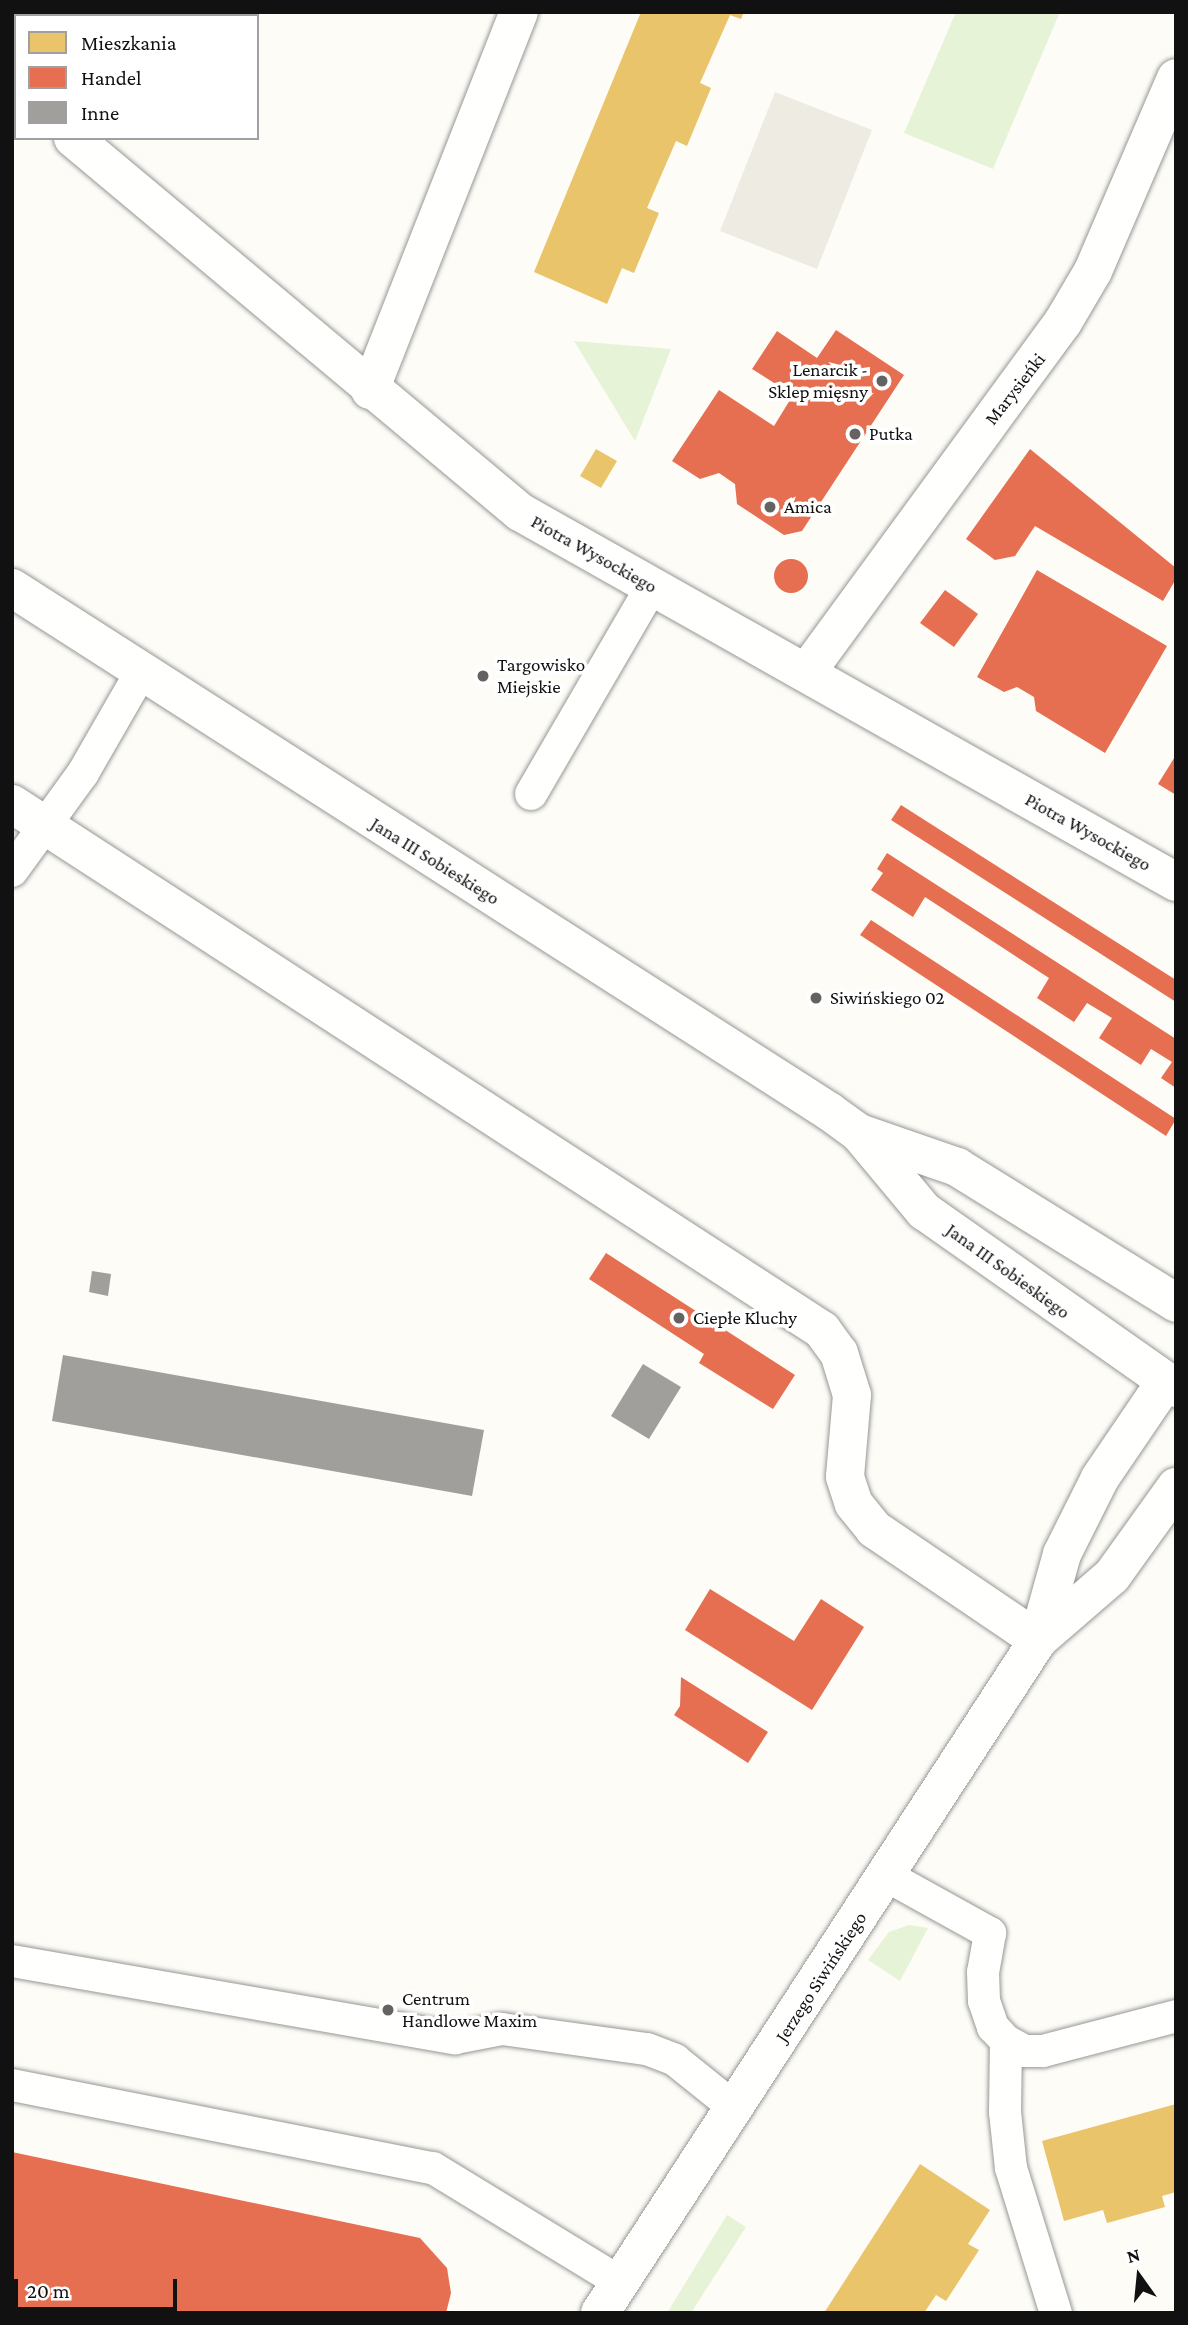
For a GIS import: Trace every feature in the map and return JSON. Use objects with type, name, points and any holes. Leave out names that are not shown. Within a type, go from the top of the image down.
[{"type":"street","points":[[370,390],[519,12]]},
{"type":"street","name":"Marysieńki","points":[[806,673],[1063,322],[1093,271],[1176,78]]},
{"type":"street","name":"Piotra Wysockiego","points":[[75,140],[370,390],[520,512],[1176,882]]},
{"type":"street","name":"Jana III Sobieskiego","points":[[12,587],[140,674],[859,1133],[957,1167],[1176,1303]]},
{"type":"street","points":[[12,804],[822,1330],[839,1353],[852,1395],[845,1477],[854,1504],[874,1529],[1038,1640]]},
{"type":"street","name":"Jana III Sobieskiego","points":[[859,1133],[924,1211],[1173,1379]]},
{"type":"street","name":"Jerzego Siwińskiego","points":[[610,2297],[887,1876],[1038,1640],[1067,1543],[1118,1446],[1173,1379]]},
{"type":"street","name":"Jerzego Siwińskiego","points":[[1038,1640],[1112,1576],[1176,1487]]},
{"type":"lane","points":[[530,794],[652,586]]},
{"type":"lane","points":[[12,871],[83,773],[140,674]]},
{"type":"lane","points":[[887,1876],[990,1933],[983,1972],[984,2001],[993,2027],[1006,2041],[1025,2051],[1044,2051],[1176,2016]]},
{"type":"lane","points":[[12,1961],[455,2038],[502,2029],[647,2049],[675,2060],[735,2108]]},
{"type":"lane","points":[[1006,2041],[1005,2112],[1011,2168],[1056,2313]]},
{"type":"lane","points":[[12,2085],[433,2168],[610,2297]]},
{"type":"green space","points":[[956,12],[1060,12],[993,169],[904,133]]},
{"type":"green space","points":[[574,341],[671,349],[635,441]]},
{"type":"green space","points":[[909,1925],[928,1928],[900,1981],[868,1960],[889,1932]]},
{"type":"green space","points":[[727,2215],[746,2227],[691,2313],[667,2313]]},
{"type":"shaded area","points":[[775,92],[872,130],[817,269],[720,231]]},
{"type":"building: Mieszkania","points":[[641,12],[744,12],[741,19],[730,15],[700,83],[711,88],[687,146],[676,141],[647,208],[659,213],[634,273],[622,268],[607,304],[534,272]]},
{"type":"building: Mieszkania","points":[[596,449],[617,461],[601,488],[580,476]]},
{"type":"building: Mieszkania","points":[[1176,2104],[1176,2192],[1162,2196],[1165,2207],[1107,2223],[1103,2210],[1064,2221],[1042,2141]]},
{"type":"building: Mieszkania","points":[[920,2164],[990,2210],[968,2244],[979,2250],[946,2301],[936,2295],[924,2313],[824,2313]]},
{"type":"building: Handel","points":[[836,330],[904,375],[802,531],[784,535],[737,504],[735,484],[719,473],[700,479],[672,461],[719,390],[774,426],[793,395],[752,369],[777,331],[817,358]]},
{"type":"building: Handel","points":[[1030,449],[1176,568],[1176,579],[1163,601],[1035,526],[1015,556],[995,560],[966,539]]},
{"type":"building: Handel","points":[[791,559],[803,564],[808,576],[803,588],[791,593],[779,588],[774,576],[779,564]]},
{"type":"building: Handel","points":[[1037,570],[1167,646],[1105,753],[1036,711],[1034,697],[1017,687],[1004,692],[977,677]]},
{"type":"building: Handel","points":[[945,590],[978,614],[954,647],[920,623]]},
{"type":"building: Handel","points":[[1176,755],[1176,795],[1158,784]]},
{"type":"building: Handel","points":[[901,805],[1176,980],[1176,1002],[891,820]]},
{"type":"building: Handel","points":[[887,853],[1176,1039],[1176,1088],[1161,1078],[1172,1062],[1151,1049],[1141,1065],[1099,1038],[1112,1018],[1087,1003],[1074,1022],[1037,998],[1049,978],[925,897],[913,917],[871,890],[883,873],[877,869]]},
{"type":"building: Handel","points":[[871,920],[1176,1119],[1166,1136],[860,935]]},
{"type":"building: Handel","points":[[606,1253],[795,1375],[773,1409],[699,1363],[704,1354],[589,1279]]},
{"type":"building: Handel","points":[[710,1589],[794,1641],[821,1599],[864,1627],[812,1710],[685,1630]]},
{"type":"building: Handel","points":[[681,1677],[768,1732],[748,1763],[674,1715],[680,1706]]},
{"type":"building: Handel","points":[[12,2152],[420,2238],[447,2268],[451,2293],[446,2313],[12,2313]]},
{"type":"building: Inne","points":[[92,1271],[111,1274],[108,1296],[89,1292]]},
{"type":"building: Inne","points":[[63,1355],[484,1430],[472,1496],[52,1421]]},
{"type":"building: Inne","points":[[643,1364],[681,1387],[649,1439],[611,1416]]},
{"type":"place","name":"Lenarcik - Sklep mięsny","points":[[882,381]]},
{"type":"place","name":"Putka","points":[[855,434]]},
{"type":"place","name":"Amica","points":[[770,507]]},
{"type":"place","name":"Targowisko Miejskie","points":[[483,676]]},
{"type":"place","name":"Siwińskiego 02","points":[[816,998]]},
{"type":"place","name":"Ciepłe Kluchy","points":[[679,1318]]},
{"type":"place","name":"Centrum Handlowe Maxim","points":[[388,2010]]}]
